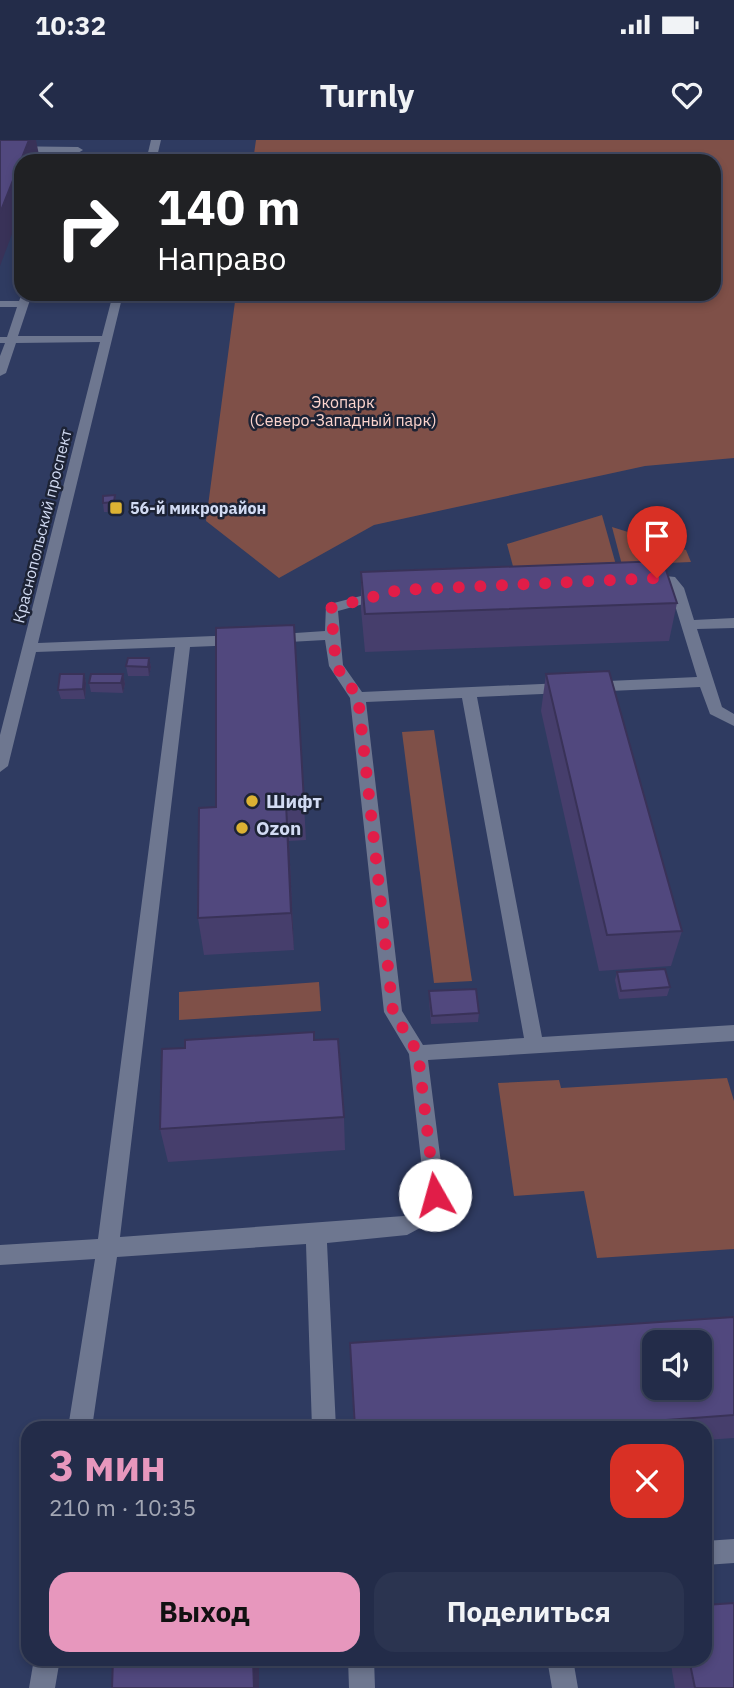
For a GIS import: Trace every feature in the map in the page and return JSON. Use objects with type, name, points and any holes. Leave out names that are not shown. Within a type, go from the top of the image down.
[{"type":"street","points":[[0,149],[79,145]]},
{"type":"street","points":[[0,373],[6,340],[24,301]]},
{"type":"street","name":"Краснопольский проспект","points":[[0,766],[116,301]]},
{"type":"street","points":[[6,340],[107,339]]},
{"type":"street","points":[[632,579],[670,580],[677,588],[715,710],[734,721]]},
{"type":"street","points":[[0,1255],[316,1234],[407,1225],[426,1214],[435,1195],[418,1053],[393,1012],[358,697],[336,666],[332,635],[331,608],[399,590]]},
{"type":"street","points":[[690,625],[734,623]]},
{"type":"street","points":[[29,648],[332,635]]},
{"type":"street","points":[[81,1421],[108,1246],[183,643]]},
{"type":"street","points":[[358,697],[706,682]]},
{"type":"street","points":[[469,692],[534,1043]]},
{"type":"street","points":[[418,1053],[534,1043],[734,1033]]},
{"type":"street","points":[[316,1234],[324,1421]]},
{"type":"street","points":[[712,1553],[734,1551]]},
{"type":"street","points":[[42,1688],[46,1666]]},
{"type":"street","points":[[360,1666],[362,1688]]},
{"type":"street","points":[[561,1666],[565,1688]]},
{"type":"green space","name":"Экопарк (Северо-Западный парк)","points":[[256,140],[734,140],[734,458],[645,466],[374,525],[279,578],[206,521],[235,301],[721,301],[721,154],[254,154]]},
{"type":"green space","points":[[602,515],[616,565],[514,570],[507,544]]},
{"type":"green space","points":[[612,527],[686,550],[691,562],[622,565]]},
{"type":"green space","points":[[434,730],[472,981],[434,983],[402,732]]},
{"type":"green space","points":[[319,982],[321,1011],[179,1020],[179,992]]},
{"type":"green space","points":[[727,1078],[734,1101],[734,1249],[597,1258],[584,1191],[514,1196],[498,1083],[559,1080],[561,1088]]},
{"type":"building","points":[[0,140],[29,140],[23,154],[14,154],[14,178],[0,213]]},
{"type":"building","points":[[115,495],[114,502],[103,503],[103,496]]},
{"type":"building","points":[[663,561],[677,603],[365,614],[361,572]]},
{"type":"building","points":[[294,625],[304,802],[286,803],[291,913],[198,918],[199,808],[216,807],[216,628]]},
{"type":"building","points":[[128,658],[149,658],[148,667],[126,666]]},
{"type":"building","points":[[609,671],[682,931],[607,935],[546,674]]},
{"type":"building","points":[[60,674],[84,674],[83,689],[58,690]]},
{"type":"building","points":[[91,674],[123,674],[121,683],[89,683]]},
{"type":"building","points":[[665,969],[670,987],[621,991],[617,972]]},
{"type":"building","points":[[476,989],[479,1013],[432,1016],[429,991]]},
{"type":"building","points":[[314,1032],[314,1040],[338,1039],[344,1117],[160,1129],[162,1049],[185,1048],[185,1040]]},
{"type":"building","points":[[734,1317],[734,1415],[653,1421],[355,1421],[350,1343]]},
{"type":"building","points":[[734,1603],[734,1688],[695,1688],[690,1666],[712,1666],[712,1605]]},
{"type":"building","points":[[113,1666],[253,1666],[254,1688],[112,1688]]},
{"type":"place","name":"56-й микрорайон","points":[[116,508]]},
{"type":"place","name":"Шифт","points":[[252,801]]},
{"type":"place","name":"Ozon","points":[[242,828]]},
{"type":"route","points":[[435,1195],[418,1053],[393,1012],[358,697],[336,666],[331,608],[399,590],[657,578]]}]
